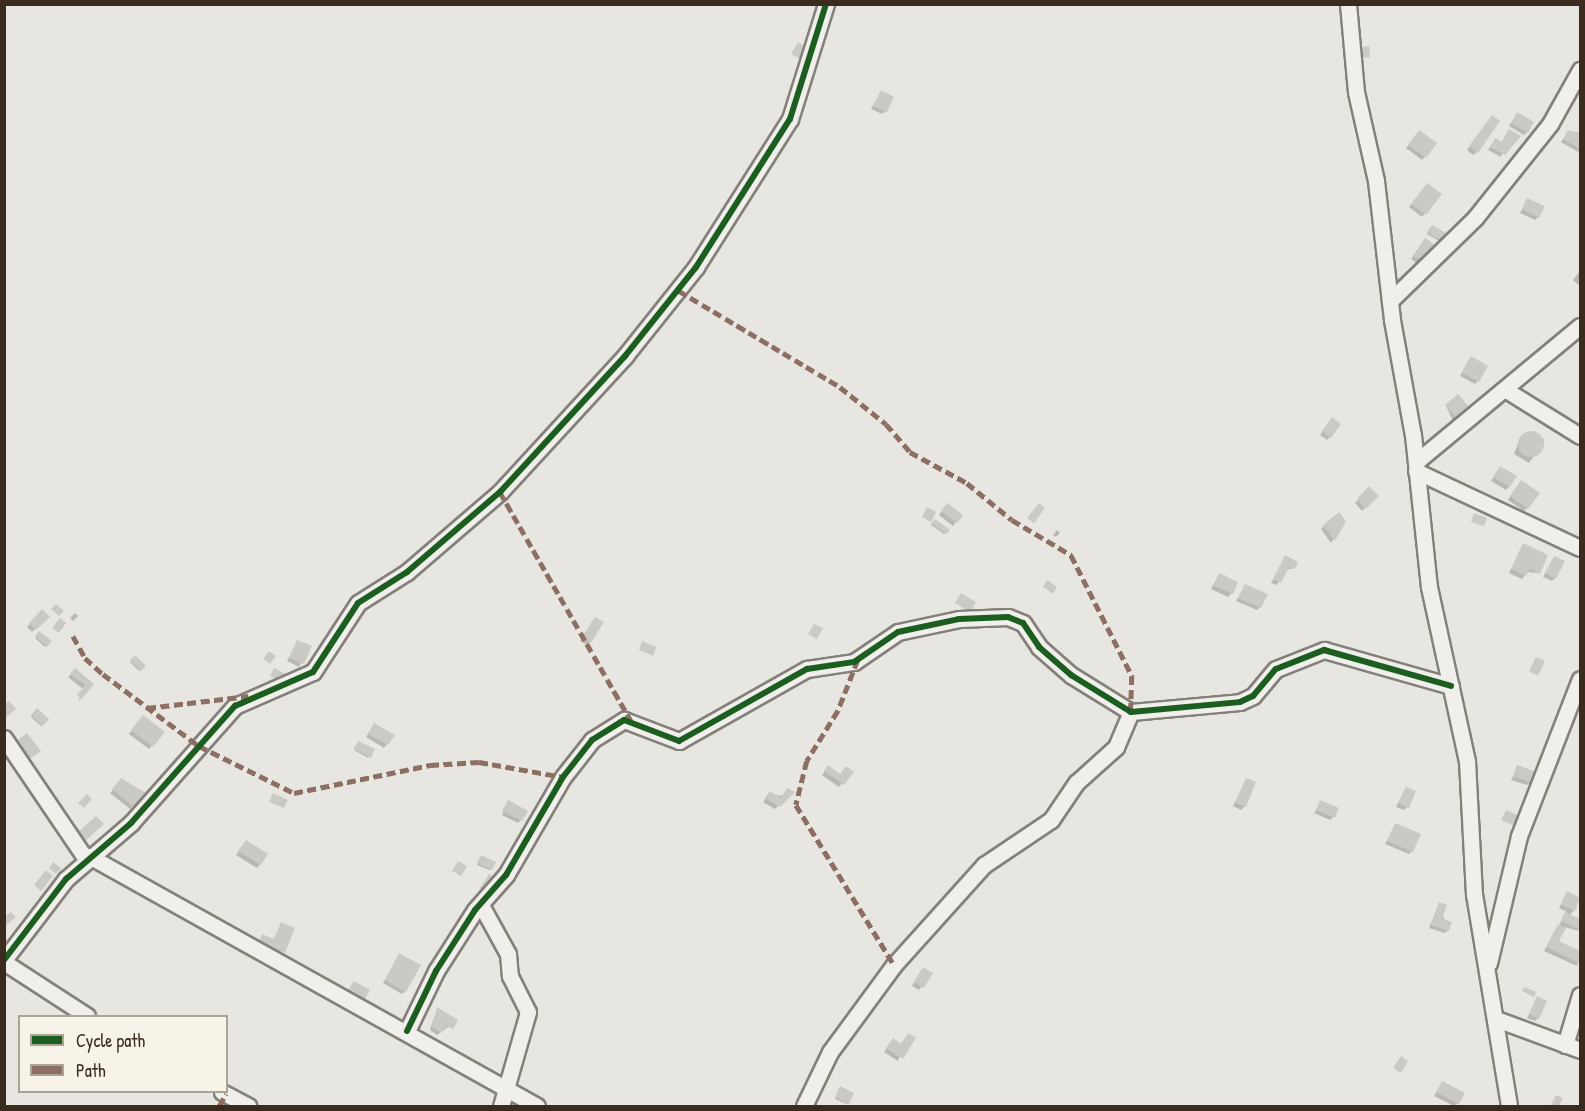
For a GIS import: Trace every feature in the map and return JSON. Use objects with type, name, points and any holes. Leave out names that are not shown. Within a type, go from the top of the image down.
[{"type":"street","points":[[84,1015],[4,961],[87,858],[131,823],[235,706],[314,672],[358,603],[407,572],[500,492],[625,356],[679,291],[790,119],[826,4]]},
{"type":"street","points":[[1348,4],[1416,466],[1429,587],[1467,762],[1474,894],[1499,1020],[1509,1107]]},
{"type":"street","points":[[1390,301],[1475,218],[1550,124],[1581,70]]},
{"type":"street","points":[[1416,466],[1581,326]]},
{"type":"street","points":[[1506,390],[1581,436]]},
{"type":"street","points":[[1416,466],[1581,548]]},
{"type":"street","points":[[407,1032],[436,971],[481,905],[506,875],[563,777],[600,734],[624,720],[672,740],[687,738],[762,692],[813,667],[854,662],[898,632],[959,619],[1008,617],[1023,623],[1039,647],[1071,675],[1131,712],[1240,702],[1253,696],[1276,669],[1324,650],[1450,686]]},
{"type":"street","points":[[1489,963],[1519,836],[1581,679]]},
{"type":"street","points":[[804,1107],[830,1052],[894,965],[984,865],[1051,820],[1076,783],[1116,747],[1131,712]]},
{"type":"street","points":[[4,738],[87,858],[188,916],[407,1032],[537,1107]]},
{"type":"street","points":[[481,905],[508,954],[510,976],[528,1012],[506,1076],[508,1091],[501,1107]]},
{"type":"street","points":[[1565,1045],[1581,995]]},
{"type":"street","points":[[1499,1020],[1581,1050]]},
{"type":"street","points":[[224,1093],[248,1107]]},
{"type":"building","points":[[798,42],[807,48],[800,59],[791,54]]},
{"type":"building","points":[[1369,46],[1370,57],[1355,59],[1354,48]]},
{"type":"building","points":[[881,90],[894,97],[887,112],[873,106]]},
{"type":"building","points":[[1517,112],[1534,122],[1528,133],[1511,123]]},
{"type":"building","points":[[1492,115],[1500,121],[1478,153],[1469,146]]},
{"type":"building","points":[[1509,129],[1521,136],[1505,155],[1490,147],[1495,138],[1502,142]]},
{"type":"building","points":[[1419,130],[1437,143],[1426,158],[1408,145]]},
{"type":"building","points":[[1568,130],[1580,133],[1580,149],[1563,139]]},
{"type":"building","points":[[1427,183],[1442,194],[1426,215],[1411,204]]},
{"type":"building","points":[[1527,198],[1545,206],[1539,218],[1522,209]]},
{"type":"building","points":[[1432,225],[1446,233],[1441,241],[1427,232]]},
{"type":"building","points":[[1425,238],[1434,244],[1423,261],[1413,256]]},
{"type":"building","points":[[1471,356],[1488,366],[1479,382],[1462,373]]},
{"type":"building","points":[[1458,394],[1470,408],[1457,419],[1445,405]]},
{"type":"building","points":[[1332,417],[1341,424],[1331,438],[1322,431]]},
{"type":"building","points":[[1531,431],[1540,435],[1544,444],[1540,453],[1531,457],[1522,453],[1518,444],[1522,435]]},
{"type":"building","points":[[1500,466],[1517,476],[1510,487],[1493,477]]},
{"type":"building","points":[[1521,480],[1540,493],[1528,509],[1510,496]]},
{"type":"building","points":[[1369,486],[1379,496],[1366,509],[1357,499]]},
{"type":"building","points":[[947,503],[963,515],[957,523],[941,511]]},
{"type":"building","points":[[1039,503],[1045,508],[1034,523],[1027,518]]},
{"type":"building","points":[[927,507],[936,512],[931,522],[922,517]]},
{"type":"building","points":[[1339,512],[1346,521],[1335,541],[1323,525]]},
{"type":"building","points":[[1474,513],[1487,518],[1484,526],[1471,522]]},
{"type":"building","points":[[935,519],[950,530],[946,534],[931,523]]},
{"type":"building","points":[[1523,543],[1548,555],[1540,574],[1530,569],[1526,576],[1511,569]]},
{"type":"building","points":[[1285,555],[1298,562],[1295,569],[1289,567],[1281,583],[1273,579]]},
{"type":"building","points":[[1554,556],[1565,561],[1556,579],[1545,573]]},
{"type":"building","points":[[1219,573],[1238,582],[1233,594],[1214,586]]},
{"type":"building","points":[[1047,580],[1057,587],[1053,594],[1043,587]]},
{"type":"building","points":[[1245,584],[1268,594],[1261,608],[1238,598]]},
{"type":"building","points":[[961,593],[976,602],[970,612],[955,603]]},
{"type":"building","points":[[56,604],[64,611],[59,616],[51,609]]},
{"type":"building","points":[[42,609],[50,617],[36,630],[29,623]]},
{"type":"building","points":[[595,617],[604,622],[591,643],[582,637]]},
{"type":"building","points":[[60,618],[66,623],[59,633],[52,628]]},
{"type":"building","points":[[814,624],[823,628],[817,639],[808,634]]},
{"type":"building","points":[[39,631],[52,641],[47,647],[35,636]]},
{"type":"building","points":[[297,640],[312,646],[304,664],[289,658]]},
{"type":"building","points":[[642,641],[656,647],[653,656],[639,650]]},
{"type":"building","points":[[269,651],[276,656],[270,664],[263,659]]},
{"type":"building","points":[[135,655],[146,666],[141,671],[130,660]]},
{"type":"building","points":[[1536,657],[1545,661],[1538,676],[1529,671]]},
{"type":"building","points":[[75,668],[94,684],[82,699],[77,695],[85,685],[70,674]]},
{"type":"building","points":[[274,668],[288,675],[284,683],[270,676]]},
{"type":"building","points":[[9,701],[16,709],[4,719],[4,705]]},
{"type":"building","points":[[37,708],[49,719],[43,726],[31,715]]},
{"type":"building","points":[[143,715],[165,732],[153,747],[131,730]]},
{"type":"building","points":[[374,723],[395,735],[388,745],[368,734]]},
{"type":"building","points":[[27,733],[41,751],[27,761],[14,743]]},
{"type":"building","points":[[358,741],[375,749],[371,758],[354,749]]},
{"type":"building","points":[[828,765],[840,774],[846,766],[854,772],[844,785],[824,771]]},
{"type":"building","points":[[1517,765],[1536,772],[1532,783],[1513,776]]},
{"type":"building","points":[[121,778],[146,793],[134,807],[112,789]]},
{"type":"building","points":[[1246,778],[1256,782],[1246,807],[1235,803]]},
{"type":"building","points":[[1406,787],[1416,791],[1409,808],[1398,803]]},
{"type":"building","points":[[787,788],[795,792],[780,807],[765,798],[770,791],[781,798]]},
{"type":"building","points":[[273,793],[288,800],[284,808],[269,802]]},
{"type":"building","points":[[87,794],[92,799],[84,808],[78,803]]},
{"type":"building","points":[[508,800],[528,811],[522,821],[502,811]]},
{"type":"building","points":[[1320,800],[1339,808],[1335,818],[1316,810]]},
{"type":"building","points":[[1506,810],[1519,816],[1515,826],[1501,820]]},
{"type":"building","points":[[96,816],[104,824],[84,842],[76,834]]},
{"type":"building","points":[[1395,823],[1421,834],[1413,852],[1387,841]]},
{"type":"building","points":[[246,840],[268,854],[261,865],[238,851]]},
{"type":"building","points":[[481,855],[496,862],[492,870],[477,863]]},
{"type":"building","points":[[458,861],[467,866],[461,876],[452,871]]},
{"type":"building","points":[[53,862],[61,868],[56,874],[49,868]]},
{"type":"building","points":[[46,870],[53,876],[41,891],[34,885]]},
{"type":"building","points":[[489,874],[496,879],[488,893],[480,888]]},
{"type":"building","points":[[1567,891],[1580,898],[1575,911],[1561,904]]},
{"type":"building","points":[[1439,902],[1447,905],[1442,919],[1452,922],[1449,931],[1431,925]]},
{"type":"building","points":[[11,912],[16,917],[4,927],[4,917]]},
{"type":"building","points":[[1565,912],[1580,919],[1580,930],[1561,921]]},
{"type":"building","points":[[281,922],[295,928],[285,953],[259,942],[262,934],[274,939]]},
{"type":"building","points":[[1558,924],[1566,928],[1559,941],[1580,951],[1580,964],[1546,947]]},
{"type":"building","points":[[399,953],[421,965],[406,992],[385,980]]},
{"type":"building","points":[[923,967],[933,973],[924,988],[914,982]]},
{"type":"building","points":[[354,981],[370,990],[365,999],[348,990]]},
{"type":"building","points":[[1524,987],[1536,992],[1534,997],[1522,991]]},
{"type":"building","points":[[1537,996],[1547,1001],[1539,1019],[1529,1014]]},
{"type":"building","points":[[437,1007],[458,1020],[453,1029],[446,1026],[442,1033],[432,1027]]},
{"type":"building","points":[[908,1033],[916,1038],[903,1059],[886,1048],[893,1038],[901,1044]]},
{"type":"building","points":[[1401,1056],[1408,1061],[1401,1073],[1393,1068]]},
{"type":"building","points":[[1442,1081],[1465,1093],[1459,1104],[1436,1092]]},
{"type":"building","points":[[840,1086],[854,1093],[849,1104],[835,1097]]},
{"type":"building","points":[[1556,1095],[1563,1098],[1559,1106],[1551,1106]]},
{"type":"marked path","points":[[679,291],[840,387],[886,424],[910,452],[967,483],[1012,520],[1071,555],[1132,676],[1131,712]]},
{"type":"marked path","points":[[500,492],[631,721]]},
{"type":"marked path","points":[[73,636],[85,658],[103,674],[199,746],[294,793],[430,765],[479,762],[563,777]]},
{"type":"marked path","points":[[858,660],[838,711],[807,761],[796,805],[894,965]]},
{"type":"marked path","points":[[147,708],[248,696]]},
{"type":"marked path","points":[[219,1106],[226,1094]]},
{"type":"cycle path","points":[[4,960],[66,879],[131,823],[235,706],[313,672],[358,603],[407,572],[500,492],[625,356],[696,267],[790,119],[826,4]]},
{"type":"cycle path","points":[[407,1031],[436,971],[475,910],[506,875],[563,777],[592,740],[624,720],[679,741],[807,669],[854,662],[898,632],[959,619],[1008,617],[1023,623],[1039,647],[1071,675],[1131,712],[1240,702],[1253,696],[1276,669],[1324,650],[1451,686]]}]
